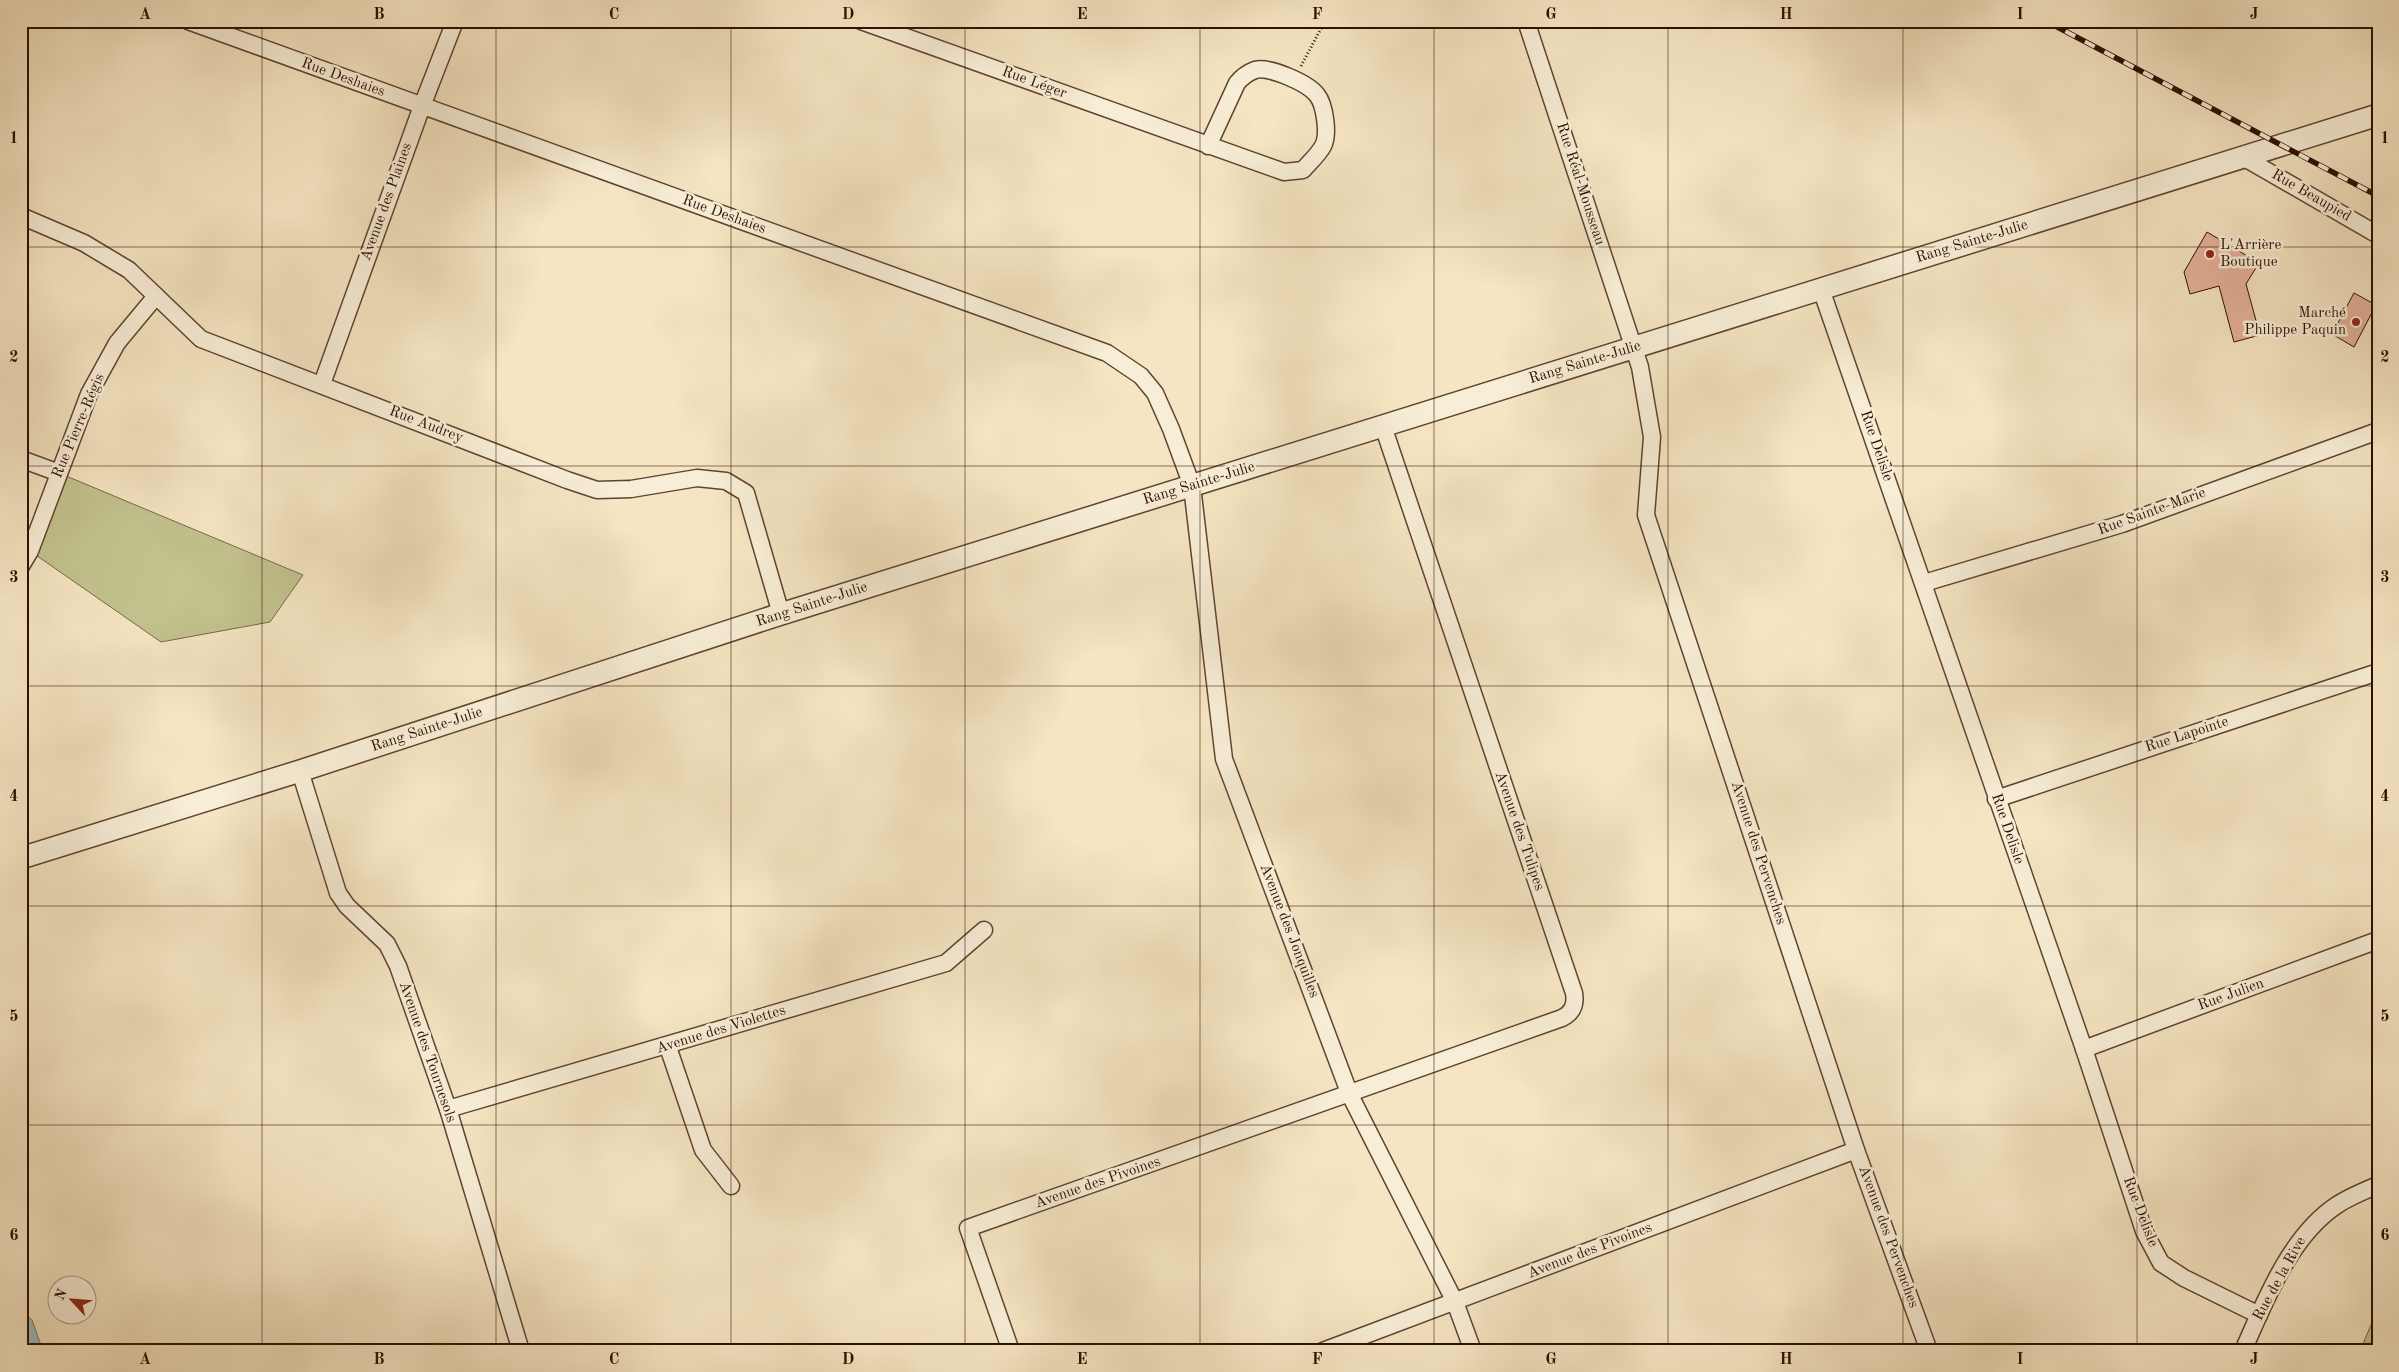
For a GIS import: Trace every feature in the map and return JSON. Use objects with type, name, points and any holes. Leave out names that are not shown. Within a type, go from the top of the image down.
[{"type":"street","name":"Rue Deshaies","points":[[188,21],[1107,353],[1141,376],[1155,393],[1171,429],[1192,486]]},
{"type":"street","name":"Avenue des Plaines","points":[[322,384],[422,106],[455,21]]},
{"type":"street","name":"Rue Léger","points":[[861,21],[1208,146],[1284,172],[1303,170],[1324,145],[1327,128],[1319,97],[1310,88],[1294,80],[1256,70],[1243,75],[1236,83],[1208,146]]},
{"type":"street","name":"Rue Réal-Mousseau","points":[[1526,21],[1634,348]]},
{"type":"street","name":"Rang Sainte-Julie","points":[[21,858],[300,771],[781,614],[2378,115]]},
{"type":"street","name":"Rue Beaupied","points":[[2243,157],[2378,235]]},
{"type":"street","name":"Rue Audrey","points":[[21,216],[84,243],[129,270],[201,339],[596,490],[630,489],[697,478],[726,481],[746,493],[781,614]]},
{"type":"street","name":"Rue Delisle","points":[[1821,289],[2084,1049],[2144,1231],[2161,1263],[2184,1278],[2258,1315]]},
{"type":"street","name":"Rue Pierre-Régis","points":[[21,566],[30,551],[94,385],[117,343],[156,296]]},
{"type":"street","name":"Avenue des Pervenches","points":[[1634,348],[1652,437],[1646,515],[1856,1150],[1925,1349]]},
{"type":"street","name":"Avenue des Tulipes","points":[[1350,1095],[1562,1018],[1569,1014],[1575,1002],[1574,993],[1383,426]]},
{"type":"street","name":"Rue Sainte-Marie","points":[[1924,583],[2122,524],[2378,430]]},
{"type":"street","points":[[21,459],[59,473]]},
{"type":"street","name":"Avenue des Jonquilles","points":[[1192,486],[1224,759],[1350,1095],[1456,1302],[1473,1351]]},
{"type":"street","name":"Rue Lapointe","points":[[1996,799],[2378,672]]},
{"type":"street","name":"Avenue des Tournesols","points":[[300,771],[338,893],[347,906],[387,944],[398,966],[448,1109],[521,1351]]},
{"type":"street","name":"Avenue des Violettes","points":[[448,1109],[668,1047],[946,963],[984,930]]},
{"type":"street","name":"Rue Julien","points":[[2084,1049],[2377,942]]},
{"type":"street","points":[[668,1047],[703,1150],[731,1186]]},
{"type":"street","name":"Avenue des Pivoines","points":[[1011,1351],[968,1228],[1350,1095]]},
{"type":"street","name":"Avenue des Pivoines","points":[[1323,1351],[1856,1150]]},
{"type":"street","name":"Rue de la Rive","points":[[2243,1351],[2258,1315],[2292,1252],[2308,1229],[2337,1205],[2378,1185]]},
{"type":"path","points":[[1294,80],[1325,21]]},
{"type":"green space","points":[[59,473],[303,575],[270,622],[161,642],[30,551]]},
{"type":"green space","points":[[2378,1308],[2378,1351],[2360,1351]]},
{"type":"water","points":[[26,1314],[32,1320],[43,1351],[21,1351],[21,1316]]},
{"type":"building","points":[[2207,232],[2259,263],[2246,284],[2260,335],[2234,342],[2219,286],[2190,294],[2184,272]]},
{"type":"building","points":[[2354,293],[2376,305],[2354,347],[2332,334]]},
{"type":"railway","points":[[2046,21],[2378,196]]},
{"type":"place","name":"L'Arrière Boutique","points":[[2210,254]]},
{"type":"place","name":"Marché Philippe Paquin","points":[[2356,322]]}]
